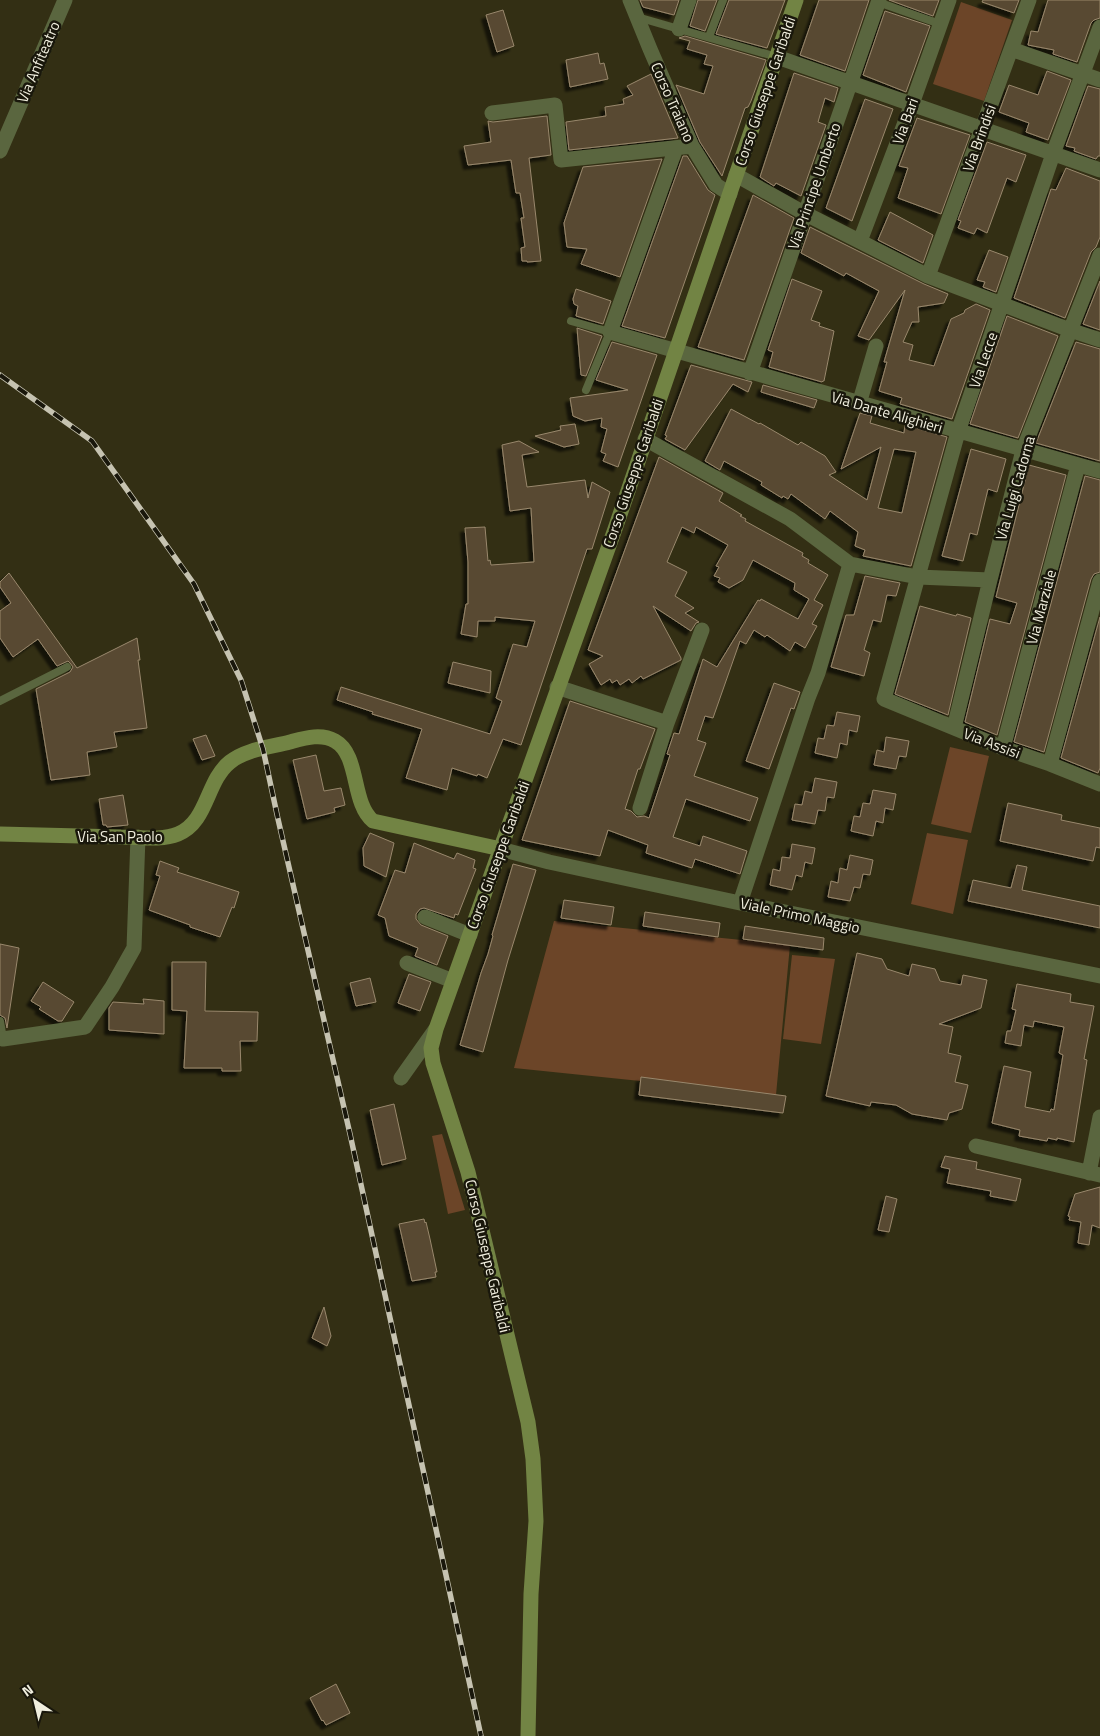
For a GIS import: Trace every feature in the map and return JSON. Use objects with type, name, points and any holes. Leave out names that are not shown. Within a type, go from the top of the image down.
[{"type":"street","name":"Via Anfiteatro","points":[[0,151],[64,0]]},
{"type":"street","name":"Corso Traiano","points":[[630,0],[692,146],[716,184],[730,194]]},
{"type":"street","points":[[679,29],[689,0]]},
{"type":"street","name":"Corso Giuseppe Garibaldi","points":[[528,1736],[531,1594],[536,1521],[533,1459],[528,1422],[468,1172],[433,1063],[431,1048],[436,1029],[614,529],[796,0]]},
{"type":"street","name":"Via Bari","points":[[860,241],[949,0]]},
{"type":"street","name":"Via Brindisi","points":[[928,276],[1029,0]]},
{"type":"street","name":"Via Principe Umberto","points":[[750,373],[876,1]]},
{"type":"street","name":"Via Lecce","points":[[884,699],[958,432],[1053,154],[1100,27]]},
{"type":"street","points":[[1011,49],[1100,80]]},
{"type":"street","points":[[777,57],[1100,170]]},
{"type":"street","points":[[492,113],[555,105],[561,160],[692,146]]},
{"type":"street","points":[[610,332],[676,148]]},
{"type":"street","points":[[736,175],[804,213],[928,276],[1100,340]]},
{"type":"street","name":"Via Luigi Cadorna","points":[[954,728],[1023,450],[1100,255]]},
{"type":"street","name":"Via Dante Alighieri","points":[[610,332],[675,352],[1100,471]]},
{"type":"street","points":[[859,404],[876,346]]},
{"type":"street","points":[[644,439],[790,519],[850,564],[918,577],[990,580]]},
{"type":"street","name":"Via Marziale","points":[[1004,748],[1078,465]]},
{"type":"street","points":[[740,903],[818,673],[850,564]]},
{"type":"street","points":[[1050,764],[1100,581]]},
{"type":"street","points":[[640,808],[667,723],[702,630]]},
{"type":"street","points":[[557,687],[667,723]]},
{"type":"street","name":"Via Assisi","points":[[884,699],[1004,748],[1100,784]]},
{"type":"street","name":"Via San Paolo","points":[[0,834],[172,836],[186,830],[192,824],[220,772],[238,757],[295,741],[323,737],[333,740],[344,749],[364,810],[373,821],[501,849]]},
{"type":"street","points":[[1,1039],[84,1027],[112,987],[134,948],[138,837]]},
{"type":"street","name":"Viale Primo Maggio","points":[[501,849],[549,862],[740,903],[1100,976]]},
{"type":"street","points":[[425,918],[470,935]]},
{"type":"street","points":[[407,962],[453,981]]},
{"type":"street","points":[[401,1078],[436,1029]]},
{"type":"street","points":[[976,1146],[1094,1174],[1100,1117]]},
{"type":"lane","points":[[709,38],[723,0]]},
{"type":"lane","points":[[876,1],[940,24]]},
{"type":"lane","points":[[637,17],[777,57]]},
{"type":"lane","points":[[571,321],[610,332],[586,390]]},
{"type":"lane","points":[[0,701],[67,668]]},
{"type":"lane","points":[[0,1021],[1,1039]]},
{"type":"shaded area","points":[[961,2],[1012,20],[984,101],[933,84]]},
{"type":"shaded area","points":[[950,747],[989,756],[971,833],[931,824]]},
{"type":"shaded area","points":[[927,833],[968,840],[953,914],[911,904]]},
{"type":"shaded area","points":[[554,921],[790,945],[776,1095],[514,1068]]},
{"type":"shaded area","points":[[792,955],[835,959],[821,1044],[783,1039]]},
{"type":"shaded area","points":[[442,1134],[465,1210],[448,1214],[432,1136]]},
{"type":"building","points":[[640,0],[679,0],[674,15],[643,7]]},
{"type":"building","points":[[698,0],[717,0],[705,31],[690,26]]},
{"type":"building","points":[[729,0],[785,0],[767,48],[716,34]]},
{"type":"building","points":[[819,0],[869,0],[845,71],[800,55]]},
{"type":"building","points":[[889,0],[939,0],[933,16]]},
{"type":"building","points":[[983,0],[1019,0],[1014,13],[982,2]]},
{"type":"building","points":[[1048,0],[1100,0],[1100,18],[1091,23],[1077,62],[1053,54],[1054,50],[1028,45],[1031,31],[1038,32]]},
{"type":"building","points":[[503,10],[514,46],[497,52],[486,15]]},
{"type":"building","points":[[885,11],[930,26],[906,92],[863,75]]},
{"type":"building","points":[[685,36],[766,60],[751,101],[748,107],[745,108],[722,176],[700,142],[676,85],[704,94],[713,66],[704,64],[707,55],[687,49],[690,41],[679,38]]},
{"type":"building","points":[[598,53],[600,64],[604,63],[608,79],[570,87],[566,60]]},
{"type":"building","points":[[1047,71],[1071,80],[1048,140],[1026,132],[1029,123],[999,112],[1009,85],[1038,95]]},
{"type":"building","points":[[794,73],[838,88],[834,102],[825,98],[818,122],[826,125],[801,196],[776,183],[774,186],[760,177]]},
{"type":"building","points":[[651,74],[678,138],[569,150],[566,122],[606,116],[605,107],[624,104],[623,99],[633,95],[627,86]]},
{"type":"building","points":[[1088,86],[1100,89],[1100,156],[1096,159],[1074,151],[1075,148],[1066,146]]},
{"type":"building","points":[[865,99],[893,109],[852,221],[826,208]]},
{"type":"building","points":[[547,116],[551,155],[529,158],[541,261],[527,262],[522,261],[521,248],[525,247],[521,218],[524,218],[520,193],[516,193],[511,160],[468,165],[464,146],[491,142],[488,121]]},
{"type":"building","points":[[917,118],[970,135],[941,214],[898,198],[908,168],[899,166]]},
{"type":"building","points":[[987,142],[1026,155],[1016,182],[1007,178],[987,233],[977,228],[974,234],[958,228],[961,221],[958,220]]},
{"type":"building","points":[[683,156],[687,156],[708,190],[715,195],[665,338],[622,326]]},
{"type":"building","points":[[662,159],[620,277],[581,264],[587,249],[567,247],[564,223],[583,167]]},
{"type":"building","points":[[1066,168],[1100,181],[1100,237],[1096,247],[1091,252],[1065,318],[1014,298],[1051,189],[1056,190]]},
{"type":"building","points":[[753,195],[794,218],[744,360],[698,347]]},
{"type":"building","points":[[890,212],[933,235],[923,263],[878,240]]},
{"type":"building","points":[[810,227],[948,294],[944,303],[918,307],[919,322],[912,322],[903,342],[913,345],[909,360],[934,366],[951,319],[964,313],[965,310],[976,304],[990,310],[952,419],[900,404],[902,398],[879,391],[887,362],[884,362],[905,290],[869,340],[858,336],[879,291],[846,273],[844,276],[801,253]]},
{"type":"building","points":[[989,250],[1008,257],[996,292],[983,287],[985,282],[977,280]]},
{"type":"building","points":[[792,279],[822,291],[811,320],[820,323],[819,326],[834,331],[824,381],[822,382],[769,367],[773,352],[768,350]]},
{"type":"building","points":[[1100,281],[1100,330],[1083,324]]},
{"type":"building","points":[[576,289],[611,301],[603,324],[576,316],[578,306],[574,304],[573,299]]},
{"type":"building","points":[[1007,316],[1058,336],[1018,438],[970,424]]},
{"type":"building","points":[[577,328],[602,336],[586,376],[581,375]]},
{"type":"building","points":[[612,342],[657,355],[618,467],[603,461],[606,454],[601,452],[607,429],[601,427],[602,418],[585,421],[573,416],[570,398],[628,390],[596,380]]},
{"type":"building","points":[[1076,342],[1100,349],[1100,461],[1036,443]]},
{"type":"building","points":[[691,365],[752,382],[748,392],[733,384],[685,450],[665,439],[667,436],[665,435]]},
{"type":"building","points":[[763,385],[817,400],[814,408],[761,392]]},
{"type":"building","points":[[731,409],[798,445],[801,442],[825,456],[836,472],[829,475],[867,500],[881,447],[841,469],[860,413],[872,416],[870,423],[904,433],[905,425],[947,437],[911,566],[863,556],[865,550],[855,546],[858,532],[830,511],[825,519],[791,494],[788,499],[783,496],[782,498],[761,485],[762,482],[724,461],[720,470],[705,461]],"holes":[[[894,449],[916,452],[902,513],[878,508]]]},
{"type":"building","points":[[575,424],[579,444],[564,447],[535,436],[561,430],[560,426]]},
{"type":"building","points":[[519,441],[539,452],[522,455],[527,487],[585,480],[588,498],[592,482],[610,492],[592,549],[587,549],[521,745],[503,739],[487,778],[452,768],[447,790],[406,778],[422,729],[372,714],[373,712],[337,700],[341,687],[490,734],[502,701],[496,698],[513,644],[527,647],[535,621],[495,617],[495,621],[478,621],[477,637],[461,634],[466,604],[468,604],[468,562],[465,528],[485,527],[488,561],[490,560],[491,565],[534,562],[531,508],[510,511],[502,445]]},
{"type":"building","points":[[971,449],[1006,459],[997,492],[988,489],[977,535],[970,533],[963,561],[942,556]]},
{"type":"building","points":[[659,457],[723,493],[719,501],[742,515],[740,516],[746,519],[745,521],[803,553],[802,556],[809,560],[808,563],[828,575],[814,600],[823,605],[812,624],[817,626],[805,648],[795,642],[790,651],[767,635],[765,637],[754,630],[746,644],[740,641],[713,718],[705,716],[697,740],[706,743],[694,776],[758,798],[750,821],[686,799],[673,837],[700,846],[703,836],[747,851],[740,874],[695,859],[692,868],[646,853],[648,845],[608,830],[600,856],[522,840],[570,701],[655,729],[640,769],[638,769],[625,809],[631,811],[637,817],[644,816],[649,818],[670,755],[667,754],[674,733],[679,734],[703,659],[717,667],[758,600],[760,601],[761,599],[798,619],[809,599],[794,590],[795,583],[753,560],[743,580],[729,588],[718,582],[720,578],[714,576],[719,567],[716,566],[728,545],[696,527],[694,533],[682,527],[667,562],[687,572],[675,596],[694,608],[685,613],[699,622],[696,623],[691,631],[653,606],[681,660],[643,679],[641,676],[632,683],[629,679],[620,685],[617,680],[612,683],[610,679],[601,685],[589,664],[603,656],[588,650]]},
{"type":"building","points":[[1029,465],[1066,475],[997,735],[965,722],[990,619],[1010,624],[1017,603],[996,597]]},
{"type":"building","points":[[1085,476],[1100,480],[1100,572],[1094,574],[1091,579],[1044,752],[1014,742]]},
{"type":"building","points":[[9,573],[77,668],[137,638],[147,728],[114,732],[117,747],[87,752],[90,775],[51,780],[36,689],[70,672],[73,667],[68,661],[57,666],[38,639],[13,657],[0,638],[0,611],[11,603],[0,587],[0,582]]},
{"type":"building","points":[[865,576],[900,583],[896,596],[887,595],[881,622],[873,620],[864,650],[870,653],[864,676],[831,667],[846,615],[854,615]]},
{"type":"building","points":[[920,606],[971,618],[948,715],[895,694]]},
{"type":"building","points":[[1100,617],[1100,768],[1098,773],[1061,758]]},
{"type":"building","points":[[453,662],[491,671],[490,693],[448,683]]},
{"type":"building","points":[[774,683],[800,692],[794,709],[791,708],[769,769],[746,761]]},
{"type":"building","points":[[837,712],[860,716],[857,732],[849,730],[847,745],[840,743],[837,758],[815,753],[818,738],[824,739],[827,725],[834,726]]},
{"type":"building","points":[[206,735],[215,756],[202,760],[193,739]]},
{"type":"building","points":[[886,737],[909,741],[906,757],[899,756],[896,769],[874,765],[877,750],[884,752]]},
{"type":"building","points":[[316,755],[324,791],[341,788],[345,805],[334,808],[335,812],[307,819],[293,760]]},
{"type":"building","points":[[815,778],[837,782],[834,798],[827,797],[825,811],[818,810],[815,824],[792,820],[795,804],[802,805],[805,791],[812,793]]},
{"type":"building","points":[[873,790],[896,794],[893,810],[885,808],[883,823],[876,821],[873,836],[851,831],[854,816],[860,817],[863,803],[870,804]]},
{"type":"building","points":[[123,795],[128,825],[107,827],[103,825],[99,799]]},
{"type":"building","points":[[1008,803],[1062,815],[1061,820],[1100,828],[1100,848],[1096,847],[1093,861],[1000,841]]},
{"type":"building","points":[[370,833],[394,843],[386,877],[364,866],[363,848]]},
{"type":"building","points":[[414,843],[454,859],[457,853],[475,860],[473,868],[476,869],[458,915],[455,914],[454,918],[424,908],[420,909],[416,914],[416,919],[421,925],[448,936],[437,965],[415,956],[418,948],[389,936],[385,918],[378,915],[395,870],[405,873]]},
{"type":"building","points":[[792,844],[815,848],[812,864],[805,862],[802,877],[796,875],[792,890],[770,885],[773,869],[780,871],[782,857],[790,858]]},
{"type":"building","points":[[850,855],[873,860],[870,875],[863,874],[860,888],[854,887],[850,901],[828,897],[831,881],[838,883],[840,868],[847,870]]},
{"type":"building","points":[[160,861],[179,868],[177,872],[239,892],[234,908],[232,907],[220,937],[149,910],[160,876],[156,875]]},
{"type":"building","points":[[513,864],[536,870],[508,960],[483,1052],[460,1045]]},
{"type":"building","points":[[1017,865],[1027,867],[1022,890],[1100,906],[1100,928],[968,901],[973,880],[1011,888]]},
{"type":"building","points":[[564,900],[614,907],[611,925],[561,918]]},
{"type":"building","points":[[645,912],[720,923],[718,937],[643,926]]},
{"type":"building","points":[[745,926],[824,938],[823,950],[743,939]]},
{"type":"building","points":[[0,944],[19,948],[7,1028],[5,1018],[0,1015]]},
{"type":"building","points":[[857,953],[882,959],[887,969],[909,976],[912,964],[935,969],[940,981],[961,985],[963,975],[987,980],[981,1008],[939,1024],[953,1027],[948,1053],[961,1056],[955,1082],[968,1085],[962,1109],[949,1113],[947,1120],[912,1114],[896,1105],[871,1102],[870,1106],[826,1096]]},
{"type":"building","points":[[172,962],[206,962],[205,1011],[258,1012],[257,1041],[240,1041],[241,1071],[222,1071],[222,1068],[184,1068],[187,1011],[172,1010]]},
{"type":"building","points":[[409,974],[431,982],[420,1011],[398,1003]]},
{"type":"building","points":[[370,978],[376,1002],[356,1006],[350,983]]},
{"type":"building","points":[[43,982],[74,1002],[62,1021],[58,1021],[39,1009],[41,1007],[31,1001]]},
{"type":"building","points":[[1017,984],[1071,994],[1070,1002],[1094,1006],[1084,1059],[1087,1060],[1074,1142],[1057,1138],[1057,1140],[1048,1138],[1047,1141],[1019,1136],[1020,1130],[992,1123],[1004,1066],[1031,1072],[1025,1107],[1050,1112],[1051,1109],[1054,1110],[1063,1055],[1059,1053],[1064,1027],[1034,1021],[1033,1027],[1024,1025],[1021,1046],[1005,1043],[1007,1031],[1011,1031],[1016,1010],[1012,1009]]},
{"type":"building","points":[[143,999],[164,1001],[164,1034],[109,1030],[109,1008],[113,1002],[144,1004]]},
{"type":"building","points":[[641,1077],[786,1096],[783,1113],[639,1095]]},
{"type":"building","points":[[394,1104],[406,1159],[382,1165],[370,1110]]},
{"type":"building","points":[[945,1156],[977,1162],[976,1169],[1021,1179],[1016,1201],[990,1196],[991,1191],[947,1183],[950,1169],[941,1167]]},
{"type":"building","points":[[1100,1187],[1100,1228],[1092,1225],[1089,1245],[1078,1243],[1081,1222],[1069,1220],[1070,1217],[1068,1216],[1075,1194]]},
{"type":"building","points":[[886,1196],[897,1199],[889,1232],[878,1230]]},
{"type":"building","points":[[424,1219],[437,1272],[435,1272],[436,1277],[412,1281],[399,1224]]},
{"type":"building","points":[[324,1307],[331,1336],[327,1346],[312,1338]]},
{"type":"building","points":[[336,1684],[350,1713],[326,1725],[310,1698]]},
{"type":"railway","points":[[0,375],[92,441],[194,584],[241,680],[263,749],[350,1134],[481,1736]]}]
